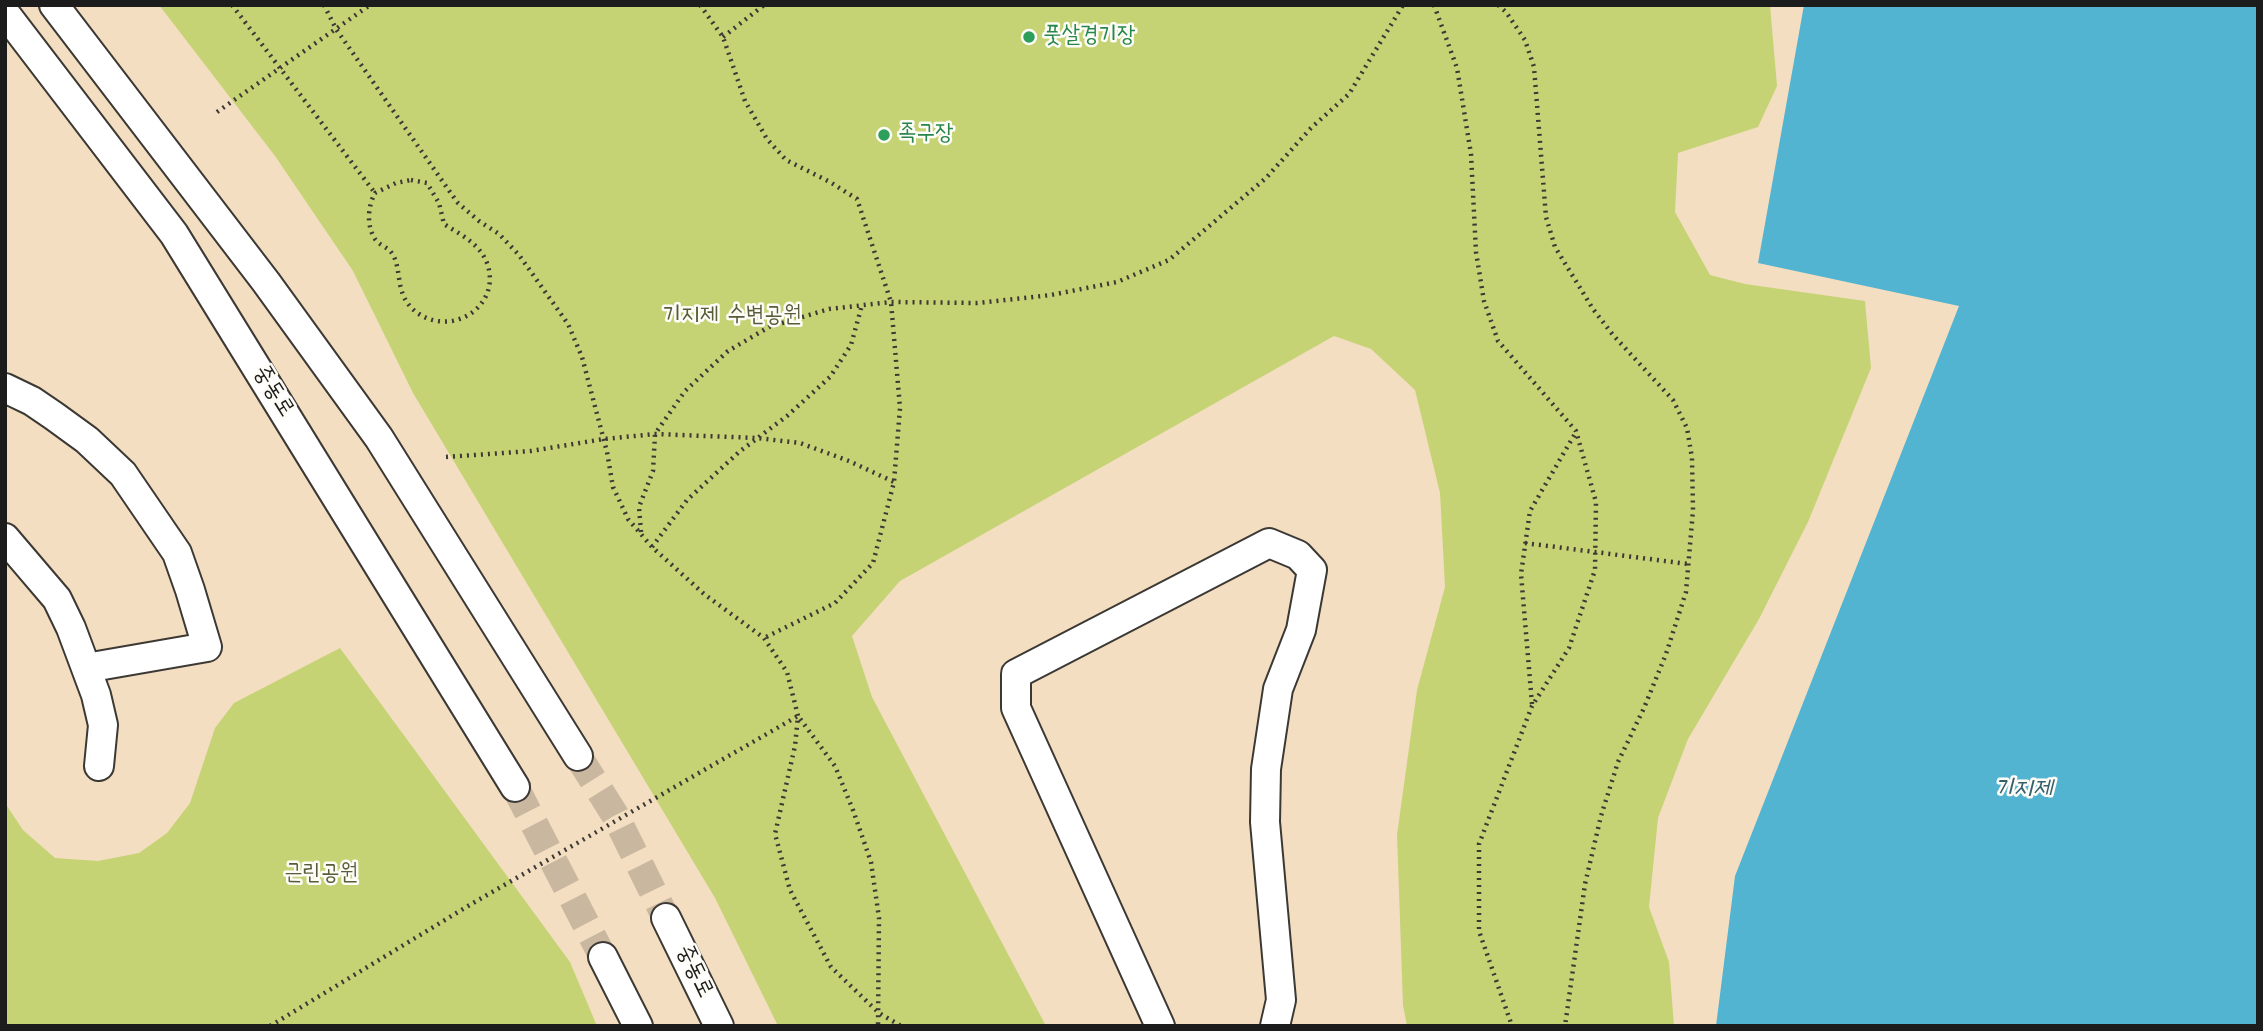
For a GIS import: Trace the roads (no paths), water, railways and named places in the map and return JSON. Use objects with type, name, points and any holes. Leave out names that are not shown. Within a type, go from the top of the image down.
[{"type":"street","points":[[54,5],[266,282],[379,438],[578,756]]},
{"type":"street","name":"중동로","points":[[5,13],[174,234],[514,787]]},
{"type":"street","points":[[5,388],[32,401],[87,440],[122,474],[177,553],[207,646],[86,668]]},
{"type":"street","points":[[5,538],[57,599],[86,668],[103,725],[99,766]]},
{"type":"street","points":[[1160,1026],[1016,708],[1016,674],[1269,543],[1298,555],[1312,570],[1301,630],[1278,689],[1266,769],[1265,822],[1281,1000],[1275,1026]]},
{"type":"street","name":"중동로","points":[[666,919],[719,1026]]},
{"type":"street","points":[[603,957],[638,1026]]},
{"type":"water","name":"기지제","points":[[1804,5],[2258,5],[2258,1026],[1716,1026],[1735,876],[1959,306],[1758,263]]},
{"type":"tunnel","points":[[578,756],[615,815],[666,918]]},
{"type":"tunnel","points":[[515,787],[603,957]]},
{"type":"place","name":"풋살경기장","points":[[1029,37]]},
{"type":"place","name":"족구장","points":[[884,135]]},
{"type":"park label","name":"기지제 수변공원","points":[[732,317]]},
{"type":"park label","name":"근린공원","points":[[321,875]]}]
